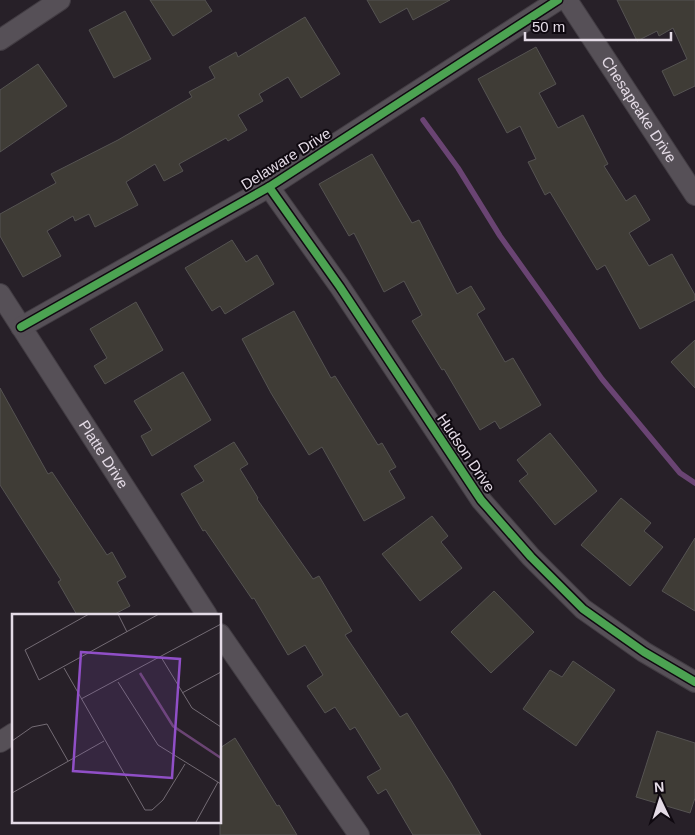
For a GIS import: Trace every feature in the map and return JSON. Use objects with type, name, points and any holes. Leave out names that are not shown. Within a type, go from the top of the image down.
[{"type":"street","points":[[0,40],[60,0]]},
{"type":"street","name":"Delaware Drive","points":[[21,327],[270,187],[558,0]]},
{"type":"street","name":"Chesapeake Drive","points":[[567,0],[695,195]]},
{"type":"street","name":"Hudson Drive","points":[[270,187],[340,287],[481,500],[531,557],[584,609],[644,652],[695,682]]},
{"type":"street","name":"Platte Drive","points":[[0,294],[203,614]]},
{"type":"street","points":[[221,635],[358,835]]},
{"type":"street","points":[[0,742],[12,734]]},
{"type":"building","points":[[150,0],[205,0],[212,11],[173,36]]},
{"type":"building","points":[[367,0],[450,0],[413,20],[407,8],[380,23]]},
{"type":"building","points":[[617,0],[695,0],[695,86],[674,96],[662,71],[687,59],[673,28],[659,36],[657,31],[637,41]]},
{"type":"building","points":[[125,11],[151,59],[114,78],[89,30]]},
{"type":"building","points":[[305,17],[340,74],[301,98],[288,77],[259,94],[263,101],[238,115],[247,130],[228,141],[226,138],[179,164],[183,171],[164,181],[155,164],[126,182],[138,205],[95,227],[89,214],[75,221],[73,216],[47,231],[61,256],[23,277],[0,236],[0,214],[56,183],[51,174],[118,140],[192,97],[189,92],[215,78],[209,67],[236,52],[238,57]]},
{"type":"building","points":[[536,47],[556,84],[539,93],[558,128],[583,115],[608,164],[604,166],[626,201],[635,195],[650,220],[629,233],[649,266],[672,254],[695,295],[695,300],[640,329],[605,265],[597,270],[550,192],[545,195],[528,162],[536,159],[520,126],[507,133],[478,79]]},
{"type":"building","points":[[38,64],[67,106],[0,152],[0,90]]},
{"type":"building","points":[[372,154],[412,223],[419,220],[457,294],[471,286],[485,309],[477,314],[505,362],[513,358],[541,405],[500,429],[495,421],[480,430],[444,369],[442,370],[412,321],[422,315],[404,281],[384,292],[354,233],[349,236],[319,184]]},
{"type":"building","points":[[232,240],[246,262],[257,255],[274,284],[225,314],[220,306],[212,311],[185,268]]},
{"type":"building","points":[[136,302],[163,350],[105,384],[94,366],[107,358],[90,329]]},
{"type":"building","points":[[294,311],[331,378],[335,376],[378,445],[382,443],[396,467],[389,471],[405,498],[364,521],[322,447],[309,455],[271,393],[242,339]]},
{"type":"building","points":[[695,340],[695,388],[671,362]]},
{"type":"building","points":[[183,372],[211,420],[152,456],[141,436],[152,430],[134,401]]},
{"type":"building","points":[[0,388],[48,474],[52,472],[107,555],[112,552],[126,577],[117,582],[130,606],[115,614],[76,614],[58,582],[61,580],[0,485]]},
{"type":"building","points":[[550,433],[597,491],[555,525],[519,481],[528,474],[517,460]]},
{"type":"building","points":[[234,442],[248,464],[240,469],[257,499],[313,579],[319,576],[352,631],[345,635],[400,717],[407,713],[481,835],[413,835],[386,789],[378,794],[367,777],[381,769],[355,727],[350,730],[335,707],[325,713],[307,686],[323,675],[305,645],[288,655],[254,598],[252,599],[205,530],[203,531],[181,494],[204,481],[194,466]]},
{"type":"building","points":[[621,498],[651,523],[644,531],[663,547],[630,586],[581,545]]},
{"type":"building","points":[[432,516],[448,536],[441,542],[462,568],[420,601],[382,554]]},
{"type":"building","points":[[695,538],[695,611],[662,591]]},
{"type":"building","points":[[494,591],[534,632],[491,673],[451,632]]},
{"type":"building","points":[[573,661],[615,690],[576,746],[523,709],[550,670],[562,677]]},
{"type":"building","points":[[657,731],[695,743],[695,798],[690,813],[636,797]]},
{"type":"building","points":[[235,738],[297,835],[220,835],[221,747]]},
{"type":"waterway","points":[[423,120],[458,168],[500,236],[602,379],[680,473],[695,483]]},
{"type":"cycle path","points":[[21,327],[269,187],[558,0]]},
{"type":"cycle path","points":[[269,187],[340,287],[481,500],[531,557],[583,609],[644,652],[695,682]]}]
